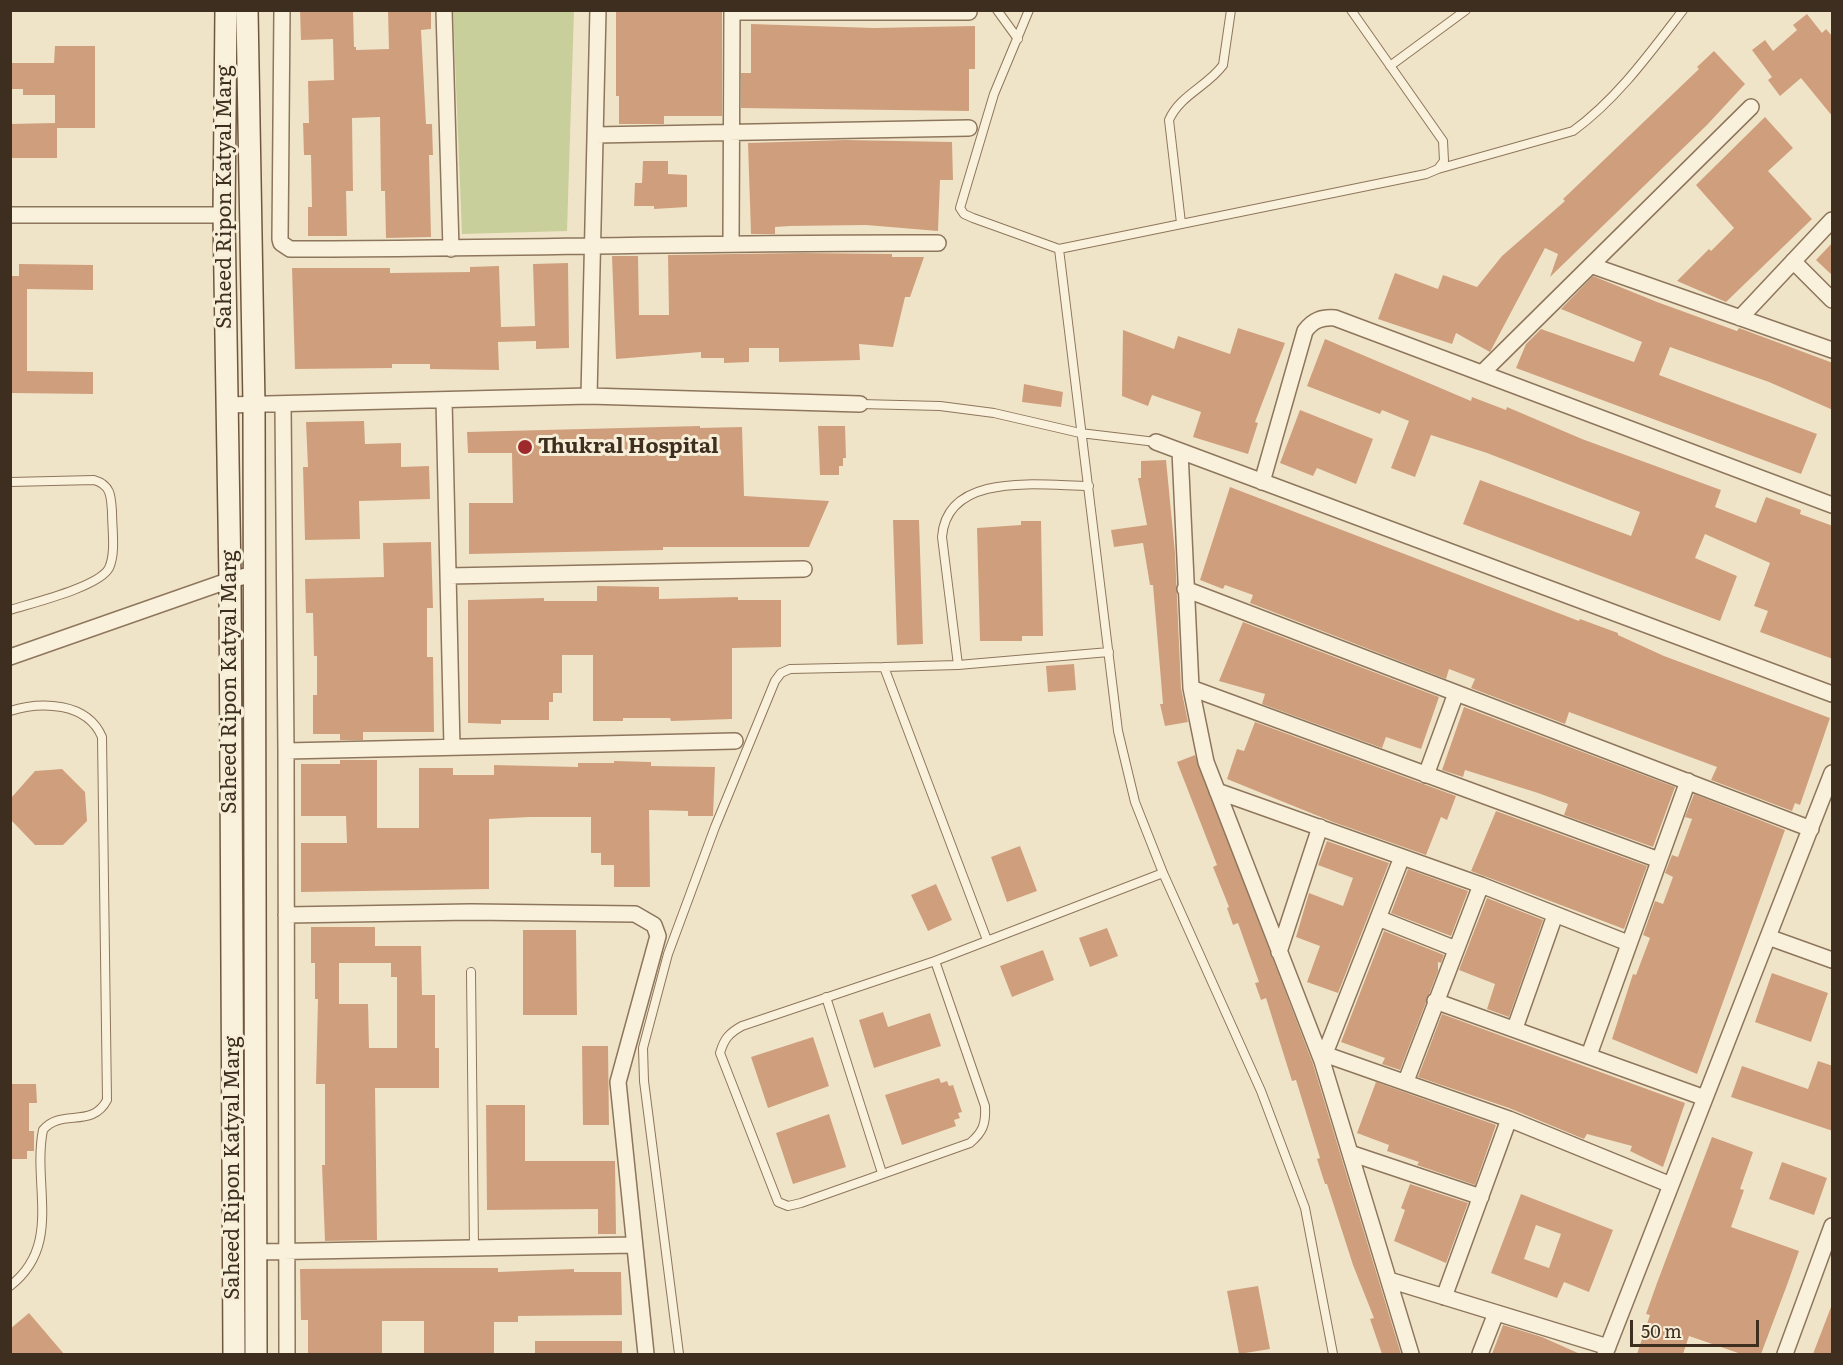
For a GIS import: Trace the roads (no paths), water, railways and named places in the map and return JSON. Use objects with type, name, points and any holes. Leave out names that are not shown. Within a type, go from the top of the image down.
[{"type":"street","name":"Saheed Ripon Katyal Marg","points":[[226,10],[224,215],[230,580],[234,1354]]},
{"type":"street","name":"Saheed Ripon Katyal Marg","points":[[247,10],[254,405],[256,1354]]},
{"type":"street","points":[[282,10],[281,243],[290,249],[593,247],[731,242],[938,243]]},
{"type":"street","points":[[444,10],[451,249]]},
{"type":"street","points":[[589,396],[598,10]]},
{"type":"street","points":[[731,242],[732,11],[969,12]]},
{"type":"street","points":[[1484,372],[1593,266],[1751,106]]},
{"type":"street","points":[[595,135],[969,128]]},
{"type":"street","points":[[10,215],[224,215]]},
{"type":"street","points":[[1740,318],[1833,220]]},
{"type":"street","points":[[1793,261],[1833,300]]},
{"type":"street","points":[[1593,266],[1833,350]]},
{"type":"street","points":[[1262,482],[1305,332],[1310,325],[1323,317],[1335,318],[1484,372],[1833,505]]},
{"type":"street","points":[[226,405],[589,396],[860,404]]},
{"type":"street","points":[[444,400],[452,747]]},
{"type":"street","points":[[283,404],[287,1354]]},
{"type":"street","points":[[1156,442],[1833,694]]},
{"type":"street","points":[[1180,451],[1191,688],[1206,762],[1279,952],[1324,1058],[1350,1153],[1411,1354]]},
{"type":"street","points":[[448,576],[804,569]]},
{"type":"street","points":[[10,657],[230,580],[255,574]]},
{"type":"street","points":[[1185,589],[1811,829]]},
{"type":"street","points":[[1191,688],[1659,860]]},
{"type":"street","points":[[1426,775],[1456,693]]},
{"type":"street","points":[[286,751],[735,741]]},
{"type":"street","points":[[1389,1280],[1496,1312],[1606,1351],[1833,773]]},
{"type":"street","points":[[1589,1055],[1688,782]]},
{"type":"street","points":[[1217,791],[1481,885],[1628,943]]},
{"type":"street","points":[[1279,952],[1320,827]]},
{"type":"street","points":[[1324,1058],[1402,857]]},
{"type":"street","points":[[1406,1081],[1481,885]]},
{"type":"street","points":[[286,915],[471,912],[635,914],[654,925],[658,936],[618,1082],[646,1354]]},
{"type":"street","points":[[1515,1028],[1555,915]]},
{"type":"street","points":[[1378,918],[1456,949]]},
{"type":"street","points":[[1768,937],[1833,960]]},
{"type":"street","points":[[1435,1001],[1705,1098]]},
{"type":"street","points":[[1324,1058],[1406,1081],[1509,1119],[1671,1185]]},
{"type":"street","points":[[1444,1297],[1509,1119]]},
{"type":"street","points":[[1350,1153],[1481,1197]]},
{"type":"street","points":[[1785,1354],[1833,1226]]},
{"type":"street","points":[[256,1252],[633,1245]]},
{"type":"street","points":[[1480,1354],[1496,1312]]},
{"type":"lane","points":[[997,10],[1018,39]]},
{"type":"lane","points":[[1029,10],[994,94],[960,208],[964,214],[973,219],[1059,249],[1426,174],[1573,131],[1591,118],[1614,95],[1683,10]]},
{"type":"lane","points":[[1181,223],[1169,120],[1183,100],[1223,65],[1231,10]]},
{"type":"lane","points":[[1351,10],[1443,141],[1444,161],[1437,169]]},
{"type":"lane","points":[[1390,66],[1466,10]]},
{"type":"lane","points":[[1059,249],[1118,731],[1135,802],[1163,873],[1261,1091],[1305,1208],[1333,1354]]},
{"type":"lane","points":[[860,404],[940,406],[994,413],[1080,434],[1156,442]]},
{"type":"lane","points":[[10,482],[94,480],[102,482],[111,495],[112,558],[108,569],[92,582],[10,610]]},
{"type":"lane","points":[[958,665],[942,537],[943,527],[951,513],[965,498],[988,487],[1089,486]]},
{"type":"lane","points":[[679,1354],[644,1059],[645,1039],[668,954],[719,817],[775,681],[781,673],[790,669],[958,665],[1110,652]]},
{"type":"lane","points":[[884,667],[987,940]]},
{"type":"lane","points":[[10,711],[38,705],[55,705],[72,710],[91,722],[102,737],[107,1100],[96,1114],[85,1118],[56,1119],[43,1130],[44,1228],[33,1261],[10,1286]]},
{"type":"lane","points":[[935,961],[985,1106],[986,1121],[981,1134],[970,1143],[801,1203],[788,1206],[778,1202],[772,1192],[720,1053],[723,1042],[730,1033],[742,1026],[935,961],[1163,873]]},
{"type":"lane","points":[[471,972],[474,1248]]},
{"type":"lane","points":[[826,997],[882,1173]]},
{"type":"place","name":"Thukral Hospital","points":[[525,447]]}]
